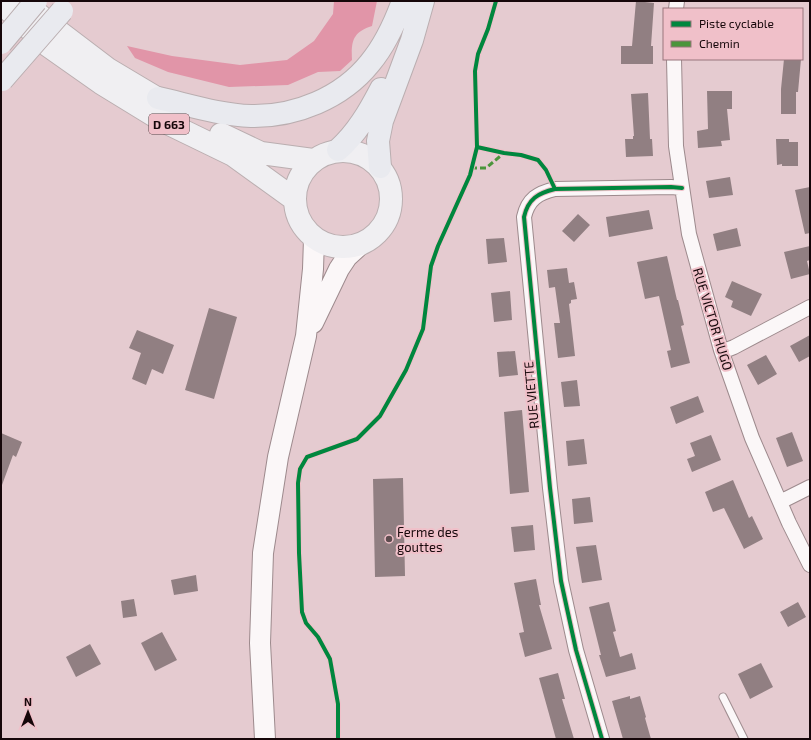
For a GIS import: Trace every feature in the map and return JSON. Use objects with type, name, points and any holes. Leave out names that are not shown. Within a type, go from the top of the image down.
[{"type":"highway","points":[[1,43],[36,1]]},
{"type":"highway","points":[[158,98],[205,109],[240,115],[279,114],[302,109],[325,99],[346,86],[370,64],[385,41],[404,1]]},
{"type":"highway","points":[[338,150],[361,125],[382,88],[399,40],[404,1]]},
{"type":"highway","points":[[380,168],[378,141],[382,121],[412,40],[423,1]]},
{"type":"highway","points":[[2,80],[67,6]]},
{"type":"main road","name":"D 663","points":[[23,1],[58,31],[108,69],[185,115],[261,153],[313,160]]},
{"type":"main road","name":"D 663","points":[[1,3],[47,45],[101,83],[163,121],[233,155],[294,199]]},
{"type":"main road","points":[[338,150],[356,152],[369,158],[380,168],[388,181],[392,196],[390,211],[383,225],[373,237],[360,244],[344,248],[329,246],[314,239],[303,228],[296,214],[294,199],[296,184],[302,171],[313,160],[326,153],[338,150]]},
{"type":"main road","points":[[265,739],[260,643],[263,552],[278,457],[306,336],[313,269],[314,239]]},
{"type":"main road","points":[[306,336],[339,269],[347,257],[360,244]]},
{"type":"street","name":"RUE VICTOR HUGO","points":[[674,60],[676,146],[689,234],[721,350],[752,438],[810,565]]},
{"type":"street","name":"RUE VIETTE","points":[[602,739],[576,650],[561,582],[550,488],[524,217],[526,208],[533,198],[542,192],[555,189],[682,188]]},
{"type":"street","points":[[721,350],[734,347],[810,307]]},
{"type":"street","points":[[780,502],[810,487]]},
{"type":"lane","points":[[723,697],[744,739]]},
{"type":"shaded area","points":[[334,1],[377,1],[372,26],[361,31],[354,38],[352,60],[340,71],[318,72],[288,85],[229,87],[168,72],[135,58],[127,46],[172,56],[240,65],[287,60],[314,41],[333,14]]},
{"type":"building","points":[[636,1],[654,3],[651,46],[653,46],[653,64],[621,64],[621,46],[632,46]]},
{"type":"building","points":[[784,60],[801,60],[798,92],[796,92],[796,114],[781,114],[781,89]]},
{"type":"building","points":[[707,91],[732,91],[732,109],[727,109],[730,140],[721,141],[722,146],[698,148],[697,131],[708,129]]},
{"type":"building","points":[[648,93],[650,139],[652,139],[653,156],[626,157],[625,139],[633,139],[634,136],[631,94]]},
{"type":"building","points":[[776,139],[789,139],[789,142],[798,142],[798,166],[782,166],[782,164],[777,165]]},
{"type":"building","points":[[730,177],[733,195],[709,198],[706,181]]},
{"type":"building","points":[[810,187],[810,233],[805,234],[795,190]]},
{"type":"building","points":[[649,210],[653,229],[609,237],[606,217]]},
{"type":"building","points":[[578,214],[590,225],[574,242],[562,231]]},
{"type":"building","points":[[737,228],[741,246],[717,251],[713,234]]},
{"type":"building","points":[[504,238],[507,262],[488,264],[486,239]]},
{"type":"building","points":[[810,246],[810,260],[807,261],[810,274],[791,279],[784,252]]},
{"type":"building","points":[[667,256],[684,325],[681,326],[690,363],[671,368],[667,351],[671,350],[659,296],[645,299],[637,262]]},
{"type":"building","points":[[567,268],[569,283],[574,282],[577,299],[571,300],[571,303],[569,304],[575,356],[558,358],[554,323],[560,323],[555,287],[549,288],[547,270]]},
{"type":"building","points":[[732,281],[762,294],[751,316],[731,307],[733,301],[725,297]]},
{"type":"building","points":[[510,291],[512,320],[494,322],[491,293]]},
{"type":"building","points":[[209,308],[237,317],[214,399],[185,390]]},
{"type":"building","points":[[137,330],[174,345],[163,374],[152,369],[146,385],[132,379],[141,353],[129,348]]},
{"type":"building","points":[[810,335],[810,356],[799,362],[790,346]]},
{"type":"building","points":[[515,351],[518,375],[499,377],[497,352]]},
{"type":"building","points":[[766,355],[777,374],[758,385],[747,365]]},
{"type":"building","points":[[577,380],[580,406],[564,407],[561,382]]},
{"type":"building","points":[[698,396],[704,412],[676,424],[670,407]]},
{"type":"building","points":[[522,410],[529,492],[510,494],[504,412]]},
{"type":"building","points":[[792,432],[803,461],[787,467],[776,438]]},
{"type":"building","points":[[1,433],[22,442],[16,457],[13,455],[2,485]]},
{"type":"building","points":[[711,435],[721,460],[692,472],[687,459],[695,456],[690,443]]},
{"type":"building","points":[[584,439],[587,464],[568,466],[566,441]]},
{"type":"building","name":"Ferme des gouttes","points":[[403,478],[405,576],[375,577],[373,479]]},
{"type":"building","points":[[733,480],[749,518],[752,516],[763,539],[744,549],[724,508],[713,512],[705,492]]},
{"type":"building","points":[[590,497],[593,522],[574,524],[572,499]]},
{"type":"building","points":[[533,525],[535,550],[514,552],[511,527]]},
{"type":"building","points":[[596,545],[602,580],[582,583],[576,547]]},
{"type":"building","points":[[196,575],[198,591],[174,595],[171,580]]},
{"type":"building","points":[[536,579],[541,605],[539,605],[552,649],[525,657],[519,633],[524,632],[514,583]]},
{"type":"building","points":[[134,599],[137,616],[123,618],[121,601]]},
{"type":"building","points":[[609,602],[616,631],[613,632],[620,657],[632,653],[636,669],[606,677],[599,655],[601,655],[589,607]]},
{"type":"building","points":[[798,602],[806,617],[788,627],[780,612]]},
{"type":"building","points":[[162,632],[177,660],[155,671],[141,643]]},
{"type":"building","points":[[90,644],[101,664],[76,677],[66,657]]},
{"type":"building","points":[[761,663],[773,687],[750,699],[738,674]]},
{"type":"building","points":[[558,673],[565,699],[562,699],[574,739],[556,739],[539,678]]},
{"type":"building","points":[[630,696],[630,699],[640,696],[651,739],[623,739],[612,701]]},
{"type":"marked path","points":[[471,168],[486,168],[504,153]]},
{"type":"cycle path","points":[[338,739],[338,704],[330,659],[318,637],[306,623],[302,612],[298,483],[300,469],[307,457],[357,439],[380,416],[406,370],[423,329],[431,266],[438,246],[470,175],[477,147],[475,71],[478,54],[488,29],[496,1]]},
{"type":"cycle path","points":[[477,147],[521,155],[538,160],[546,170],[555,189]]},
{"type":"cycle path","points":[[602,739],[576,650],[561,581],[550,488],[524,217],[531,201],[539,195],[555,189],[682,188]]},
{"type":"place","name":"Ferme des gouttes","points":[[389,539]]}]
